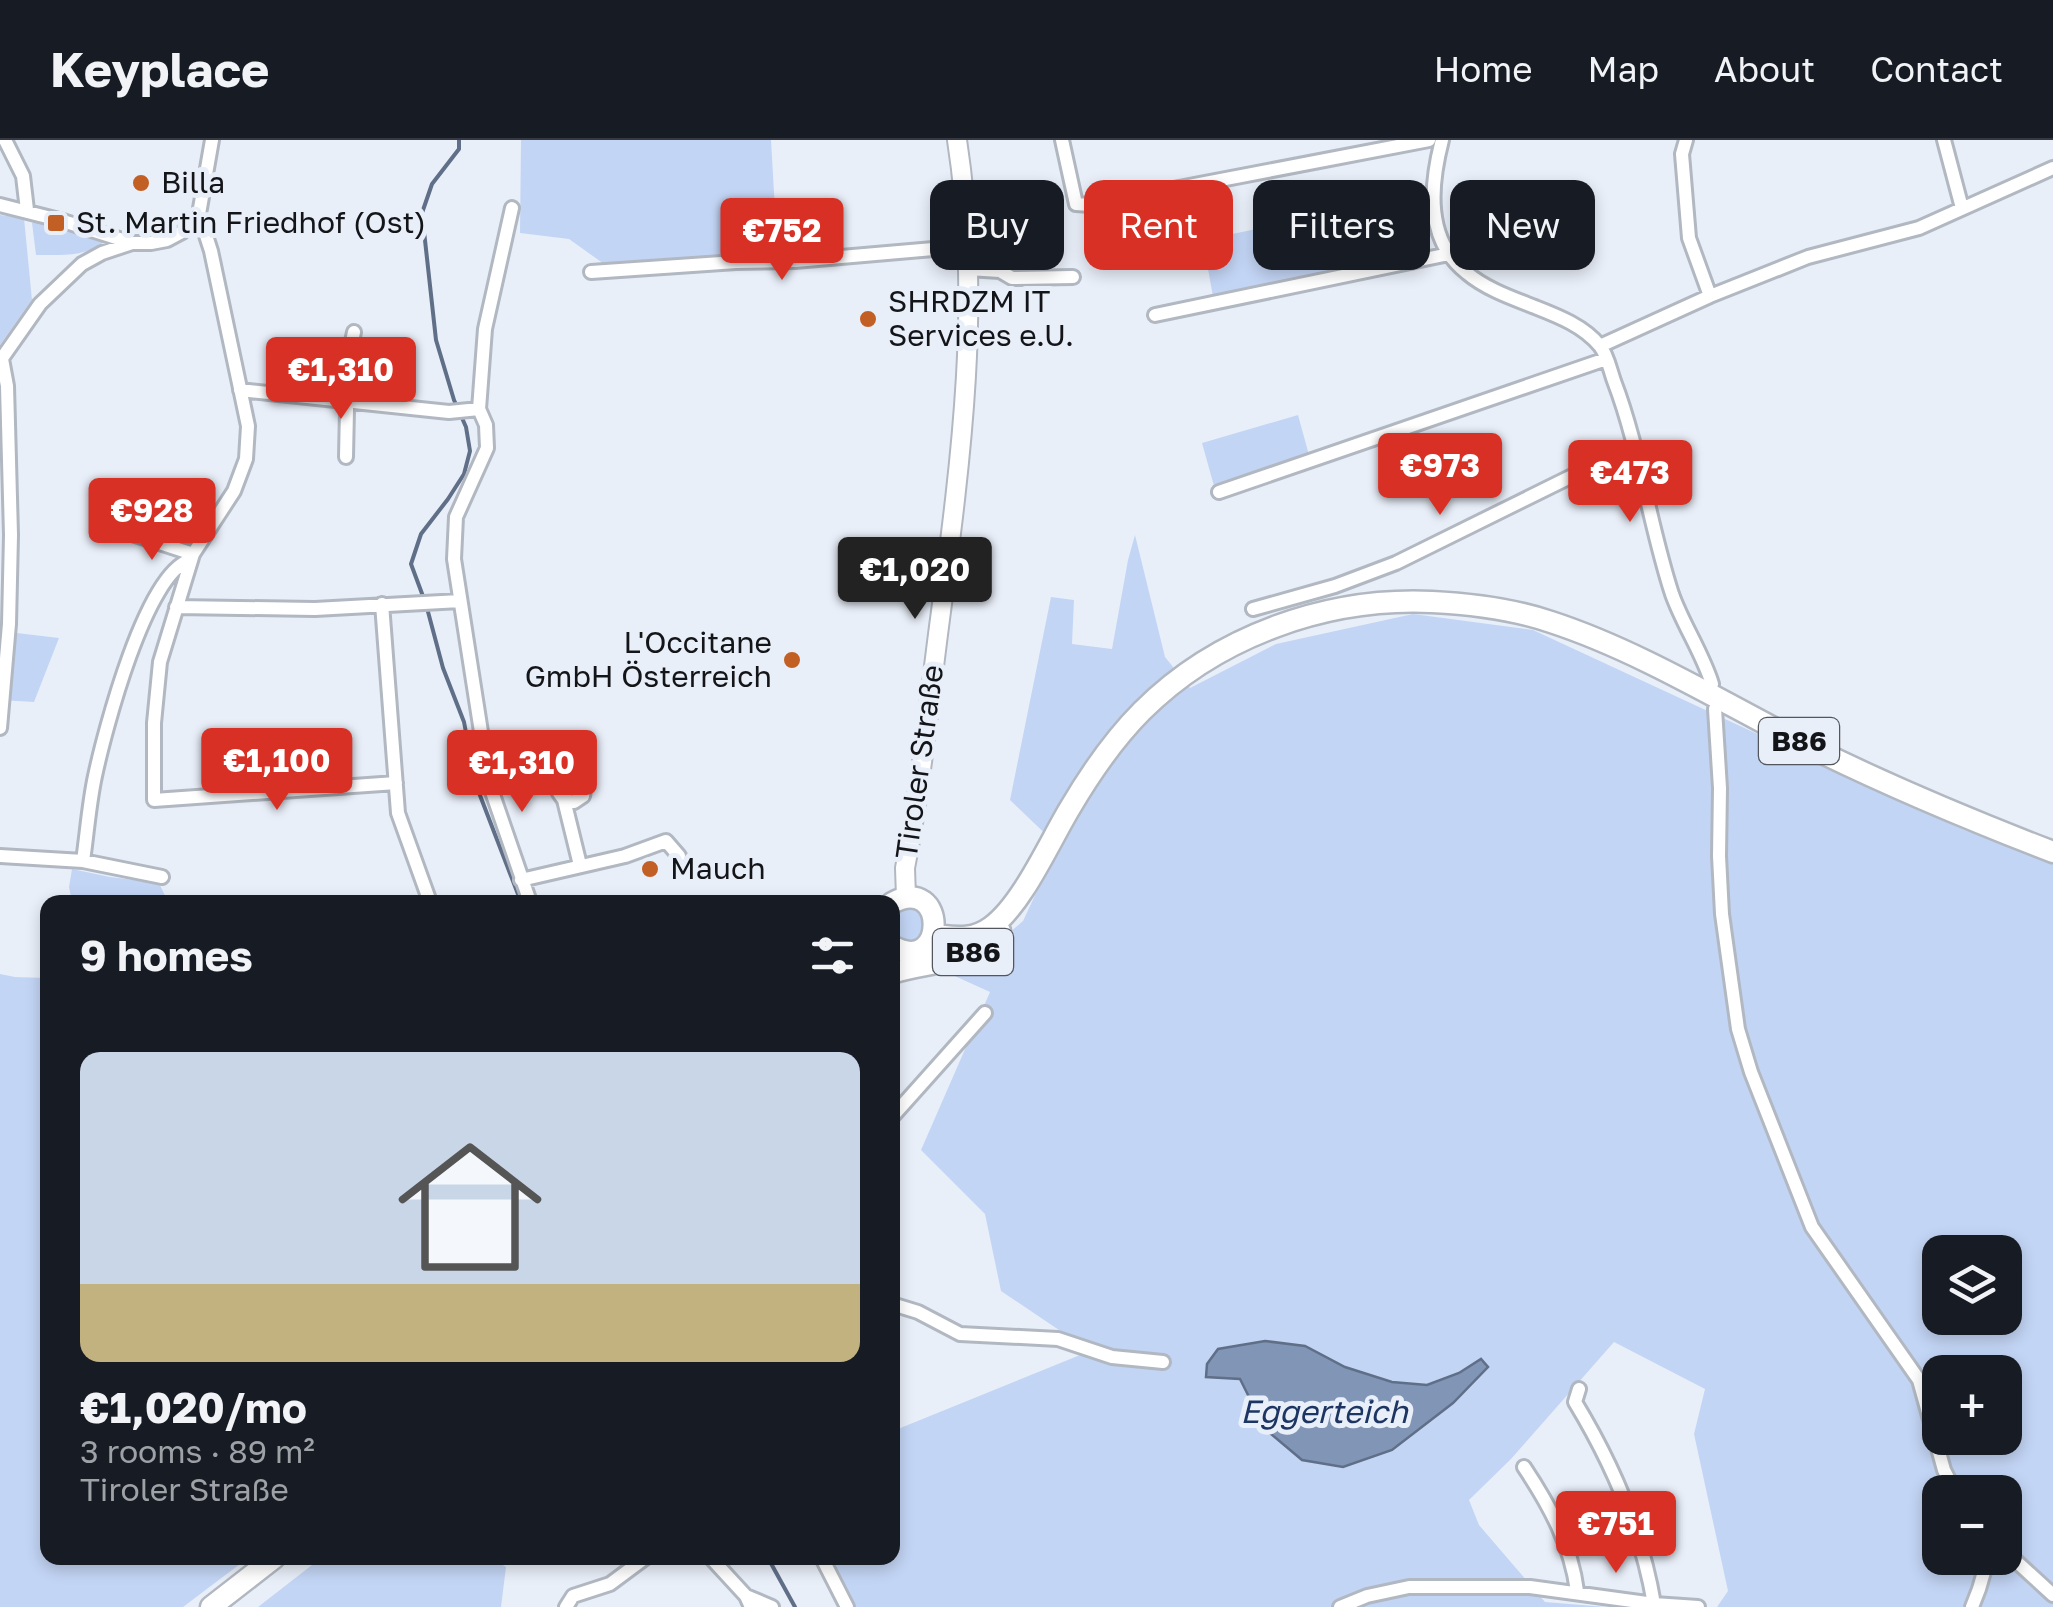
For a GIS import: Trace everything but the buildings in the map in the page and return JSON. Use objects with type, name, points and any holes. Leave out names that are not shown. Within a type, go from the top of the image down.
[{"type":"main road","name":"Tiroler Straße","points":[[957,140],[961,180]]},
{"type":"main road","name":"Tiroler Straße","points":[[900,895],[919,781],[965,418],[968,270]]},
{"type":"main road","name":"B86","points":[[934,935],[959,940],[993,926],[1021,892],[1092,774],[1140,712],[1162,692],[1227,648],[1276,627],[1316,614],[1385,602],[1428,602],[1512,612],[1586,635],[1902,791],[2053,852]]},
{"type":"main road","name":"B86","points":[[900,970],[982,948],[1015,917],[1024,901],[1021,892]]},
{"type":"main road","points":[[900,900],[921,900],[935,919],[934,935],[928,943],[914,951],[900,950]]},
{"type":"main road","points":[[211,1607],[265,1565]]},
{"type":"street","points":[[5,140],[23,176],[27,210]]},
{"type":"street","points":[[212,140],[199,214],[211,251],[248,426],[246,459],[234,491],[192,557],[160,662],[154,723],[154,800],[396,783]]},
{"type":"street","points":[[1062,140],[1076,204],[1090,205],[1429,140]]},
{"type":"street","points":[[1442,140],[1432,199],[1437,229],[1449,254],[1467,274],[1501,293],[1570,321],[1603,353],[1621,400],[1654,535],[1674,598],[1712,684]]},
{"type":"street","points":[[1686,140],[1682,154],[1689,238],[1710,296]]},
{"type":"street","points":[[1944,140],[1962,208]]},
{"type":"street","points":[[1218,492],[1603,353],[1710,296],[1808,257],[1920,228],[2053,168]]},
{"type":"street","points":[[0,205],[132,243],[151,244],[182,232],[199,214]]},
{"type":"street","points":[[512,208],[485,328],[473,410],[486,425],[487,448],[456,518],[454,560],[489,783],[527,895]]},
{"type":"street","points":[[0,728],[9,624],[10,534],[7,386],[1,360],[40,304],[82,264],[132,243]]},
{"type":"street","points":[[590,272],[930,249]]},
{"type":"street","points":[[1155,315],[1449,254]]},
{"type":"street","points":[[984,270],[1000,271],[1012,278],[1073,278]]},
{"type":"street","points":[[346,457],[348,361],[354,332]]},
{"type":"street","points":[[240,390],[449,412],[473,410]]},
{"type":"street","points":[[1253,609],[1335,586],[1396,563],[1633,446]]},
{"type":"street","points":[[126,532],[192,557]]},
{"type":"street","points":[[83,862],[94,780],[130,652],[162,588],[192,557]]},
{"type":"street","points":[[176,607],[315,609],[460,601]]},
{"type":"street","points":[[382,604],[398,814],[427,895]]},
{"type":"street","points":[[1716,710],[1722,914],[1738,1029],[1750,1072],[1812,1227],[1919,1380],[1946,1475]]},
{"type":"street","points":[[564,800],[580,865]]},
{"type":"street","points":[[521,880],[625,856],[666,840],[679,856]]},
{"type":"street","points":[[0,856],[83,862],[162,878]]},
{"type":"street","points":[[900,1108],[985,1013]]},
{"type":"street","points":[[900,1306],[960,1334],[1058,1339],[1112,1358],[1164,1362]]},
{"type":"street","points":[[1579,1389],[1575,1402],[1607,1457],[1648,1570],[1654,1604]]},
{"type":"street","points":[[1524,1467],[1549,1503],[1574,1563],[1578,1592]]},
{"type":"street","points":[[566,1607],[573,1596],[610,1584],[636,1565]]},
{"type":"street","points":[[717,1565],[748,1602],[772,1607]]},
{"type":"street","points":[[826,1565],[847,1607]]},
{"type":"street","points":[[2022,1567],[2053,1595]]},
{"type":"street","points":[[1972,1607],[1984,1575]]},
{"type":"street","points":[[1340,1607],[1367,1596],[1409,1587],[1530,1587],[1698,1607]]},
{"type":"shaded area","points":[[521,140],[771,140],[778,262],[604,264],[569,239],[520,233]]},
{"type":"shaded area","points":[[0,215],[24,218],[32,300],[0,345]]},
{"type":"shaded area","points":[[35,220],[50,225],[49,229],[59,232],[62,228],[101,239],[103,243],[80,253],[36,255],[32,223]]},
{"type":"shaded area","points":[[1253,230],[1253,270],[1345,270],[1213,297],[1208,270],[1233,270],[1233,234]]},
{"type":"shaded area","points":[[1298,415],[1309,455],[1214,486],[1202,443]]},
{"type":"shaded area","points":[[1135,535],[1165,657],[1190,688],[1276,644],[1413,614],[1533,630],[1964,830],[2053,861],[2053,1607],[1717,1607],[1728,1591],[1694,1434],[1705,1389],[1614,1342],[1511,1459],[1469,1500],[1479,1525],[1545,1602],[1606,1607],[850,1607],[829,1565],[900,1565],[900,1428],[1090,1351],[1001,1291],[985,1214],[921,1150],[990,992],[948,973],[987,952],[1023,921],[1058,846],[1010,800],[1051,597],[1074,600],[1072,644],[1112,649]],"holes":[[[1305,1346],[1362,1373],[1408,1385],[1439,1382],[1481,1360],[1488,1367],[1453,1403],[1392,1450],[1302,1460],[1265,1429],[1240,1379]]]},
{"type":"shaded area","points":[[0,631],[59,638],[34,702],[0,700]]},
{"type":"shaded area","points":[[72,869],[159,883],[165,895],[71,895]]},
{"type":"shaded area","points":[[904,902],[929,917],[918,944],[900,941],[900,905]]},
{"type":"shaded area","points":[[0,974],[40,978],[40,1565],[239,1565],[183,1607],[0,1607]]},
{"type":"shaded area","points":[[312,1565],[506,1567],[501,1607],[258,1607]]},
{"type":"water","name":"Eggerteich","points":[[1265,1341],[1305,1346],[1345,1367],[1392,1382],[1427,1385],[1459,1373],[1481,1359],[1488,1367],[1453,1403],[1392,1450],[1343,1467],[1302,1460],[1265,1429],[1240,1379],[1206,1377],[1207,1364],[1218,1349]]},
{"type":"waterway","points":[[424,599],[411,564],[421,534],[464,474],[470,451],[466,427],[436,340],[422,213],[432,184],[459,149],[459,140]]},
{"type":"waterway","points":[[427,608],[443,668],[464,722],[476,785],[518,895]]},
{"type":"waterway","points":[[772,1565],[795,1607]]},
{"type":"place","name":"Billa","points":[[141,183]]},
{"type":"place","name":"St. Martin Friedhof (Ost)","points":[[56,223]]},
{"type":"place","name":"SHRDZM IT Services e.U.","points":[[868,319]]},
{"type":"place","name":"L'Occitane GmbH Österreich","points":[[792,660]]},
{"type":"place","name":"Mauch","points":[[650,869]]}]
